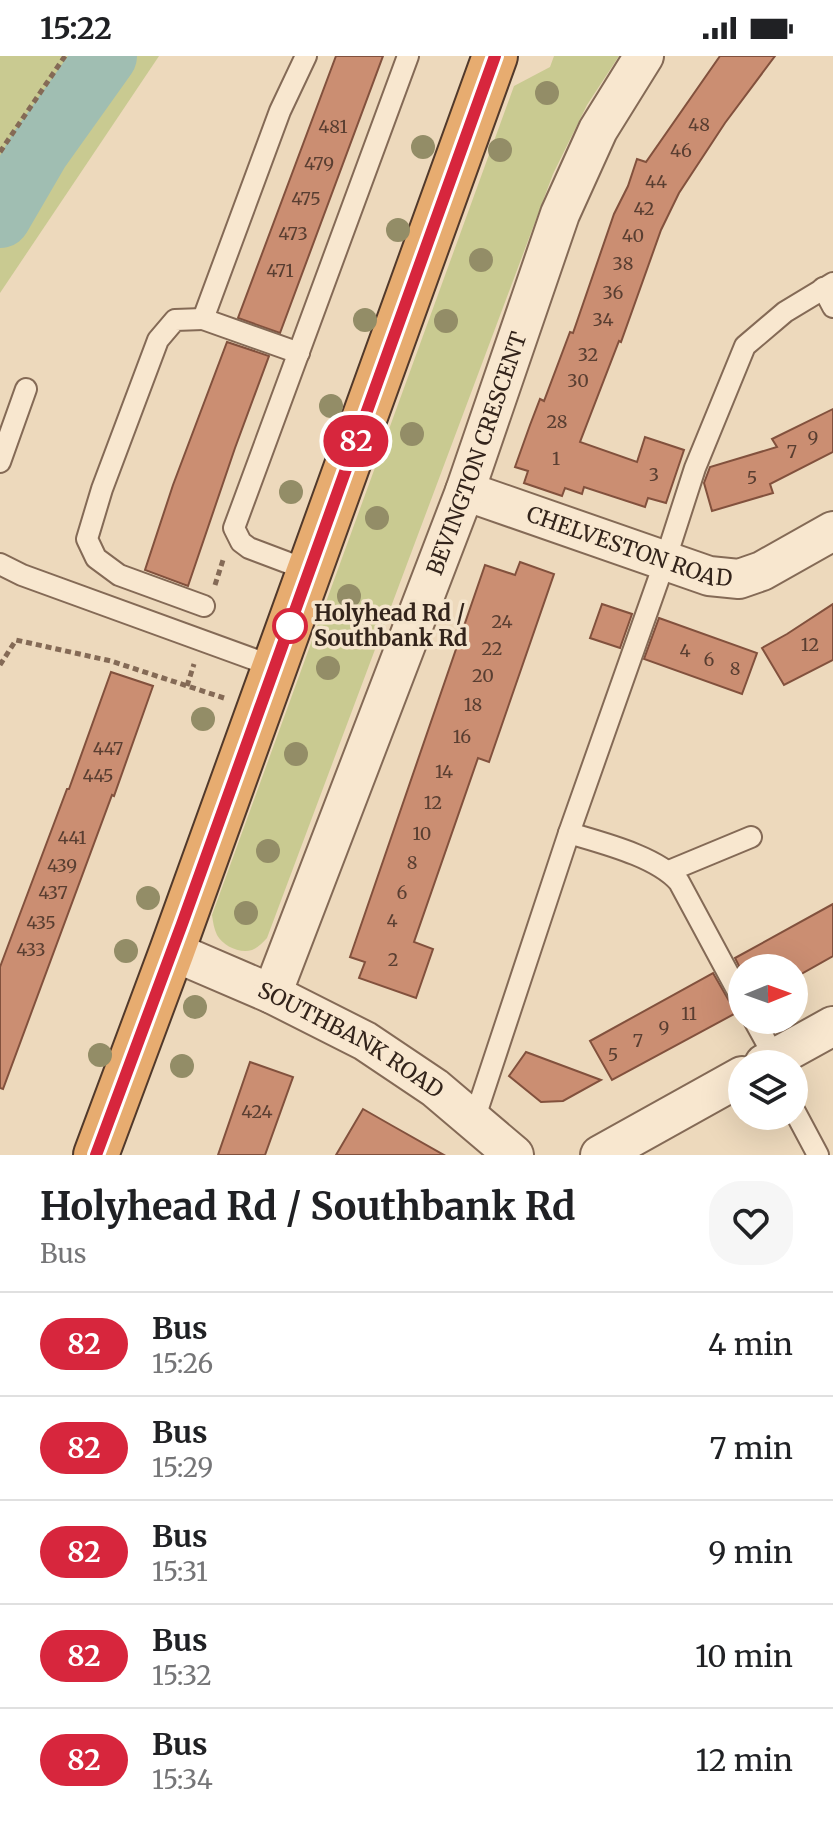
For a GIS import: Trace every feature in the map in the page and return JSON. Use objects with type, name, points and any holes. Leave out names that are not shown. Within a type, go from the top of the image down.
[{"type":"highway","points":[[96,1155],[495,56]]},
{"type":"street","name":"BEVINGTON CRESCENT","points":[[272,994],[465,491],[560,214],[598,130],[644,56]]},
{"type":"street","name":"CHELVESTON ROAD","points":[[465,491],[709,576],[739,579],[762,571],[833,531]]},
{"type":"street","name":"SOUTHBANK ROAD","points":[[172,951],[272,994],[365,1041],[435,1088],[514,1155]]},
{"type":"street","points":[[791,1050],[833,1026]]},
{"type":"street","points":[[600,1155],[728,1085]]},
{"type":"lane","points":[[203,319],[280,111],[306,56]]},
{"type":"lane","points":[[310,571],[249,548],[241,542],[234,528],[408,56]]},
{"type":"lane","points":[[474,1120],[695,468],[745,346],[785,312],[828,286],[833,307]]},
{"type":"lane","points":[[204,606],[119,575],[96,558],[87,539],[102,489],[158,340],[175,320],[203,319],[299,353]]},
{"type":"lane","points":[[0,462],[26,389]]},
{"type":"lane","points":[[0,564],[22,575],[275,667]]},
{"type":"lane","points":[[569,833],[619,848],[669,871],[679,882],[728,973]]},
{"type":"lane","points":[[669,871],[751,837]]},
{"type":"lane","points":[[805,1130],[818,1155]]},
{"type":"path","points":[[0,152],[65,56]]},
{"type":"path","points":[[0,665],[16,640],[111,661],[187,686]]},
{"type":"green space","points":[[0,56],[159,56],[0,293]]},
{"type":"green space","points":[[554,56],[619,56],[587,105],[553,174],[267,938],[252,950],[237,950],[220,939],[212,915],[514,86],[550,67]]},
{"type":"building","points":[[336,56],[383,56],[280,333],[238,318]]},
{"type":"building","points":[[720,56],[775,56],[725,123],[679,193],[661,230],[621,342],[580,442],[637,462],[645,437],[684,450],[666,503],[648,498],[645,507],[584,487],[582,494],[565,488],[562,496],[524,483],[528,471],[515,467],[540,399],[544,401],[570,332],[573,333],[614,214],[637,159],[646,162]]},
{"type":"building","points":[[227,342],[269,356],[188,586],[145,570],[173,485]]},
{"type":"building","points":[[833,409],[833,452],[770,484],[773,493],[712,511],[704,483],[710,467],[777,447],[772,439]]},
{"type":"building","points":[[520,562],[554,574],[489,762],[478,758],[414,942],[433,949],[416,998],[359,978],[365,962],[350,957],[485,565],[515,575]]},
{"type":"building","points":[[602,604],[632,614],[620,648],[590,638]]},
{"type":"building","points":[[833,604],[833,660],[784,685],[762,648]]},
{"type":"building","points":[[659,618],[757,653],[742,694],[644,659]]},
{"type":"building","points":[[111,672],[153,686],[3,1089],[0,1088],[0,967]]},
{"type":"building","points":[[833,904],[833,956],[808,970],[808,954],[742,954]]},
{"type":"building","points":[[713,973],[728,999],[728,1017],[612,1080],[590,1041]]},
{"type":"building","points":[[526,1052],[601,1080],[563,1101],[541,1102],[509,1076]]},
{"type":"building","points":[[250,1062],[293,1077],[265,1155],[218,1155]]},
{"type":"building","points":[[363,1109],[391,1125],[444,1155],[336,1155]]},
{"type":"waterway","points":[[0,217],[39,150],[106,56]]},
{"type":"bus line","name":"82","points":[[96,1155],[495,56]]},
{"type":"place","name":"Holyhead Rd / Southbank Rd","points":[[290,626]]}]
